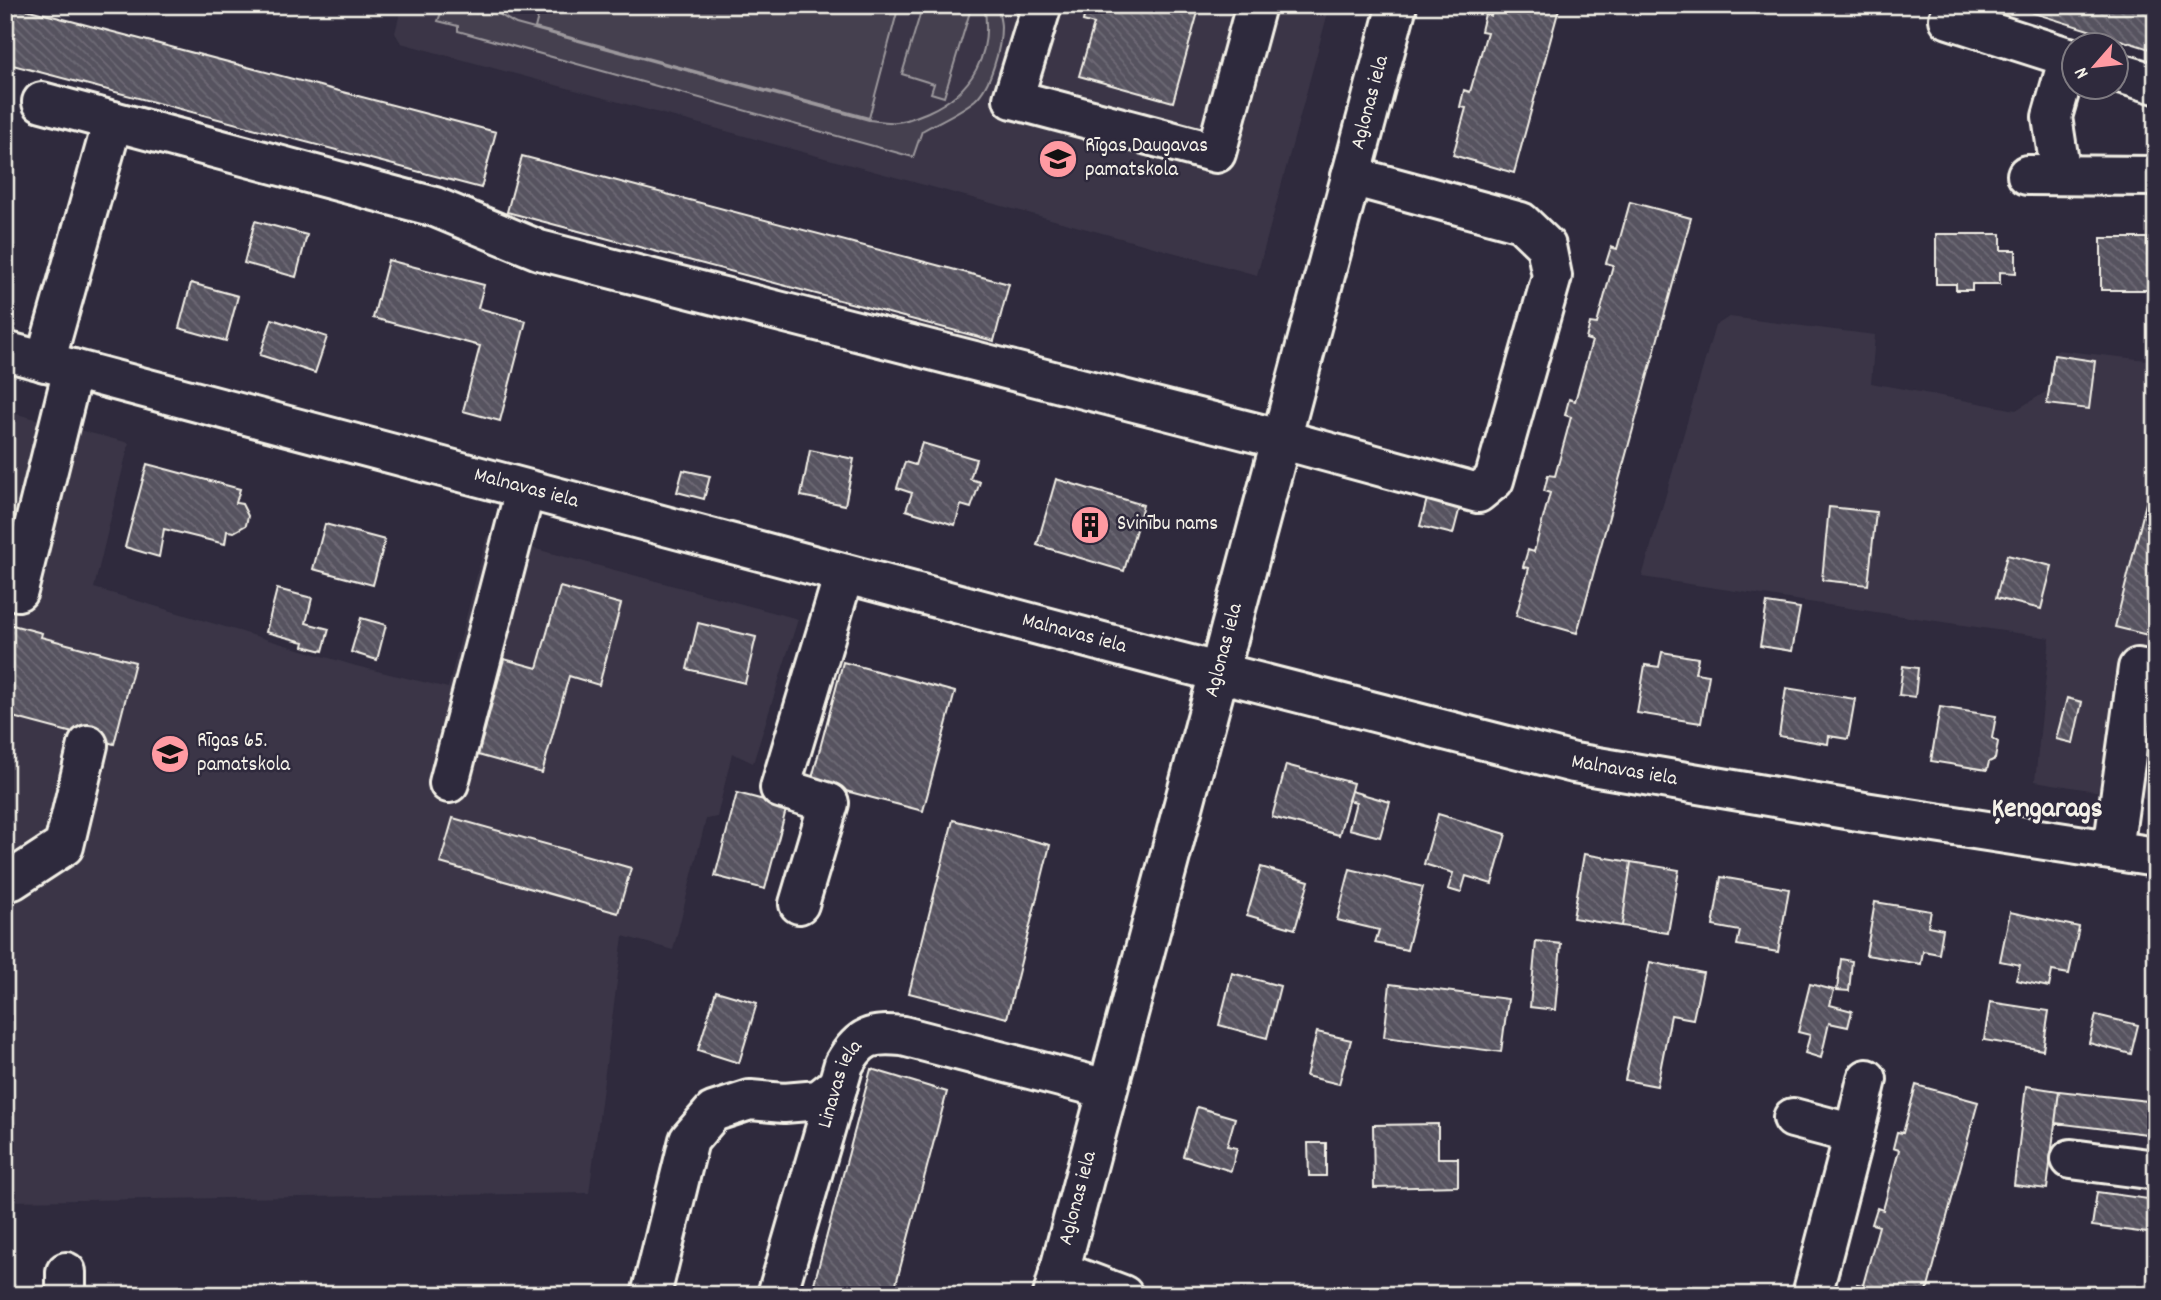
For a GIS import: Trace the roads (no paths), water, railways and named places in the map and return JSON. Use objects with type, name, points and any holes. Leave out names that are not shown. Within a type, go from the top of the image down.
[{"type":"street","points":[[1042,5],[1013,99],[1216,153],[1256,5]]},
{"type":"street","name":"Aglonas iela","points":[[1056,1283],[1397,5]]},
{"type":"street","points":[[1949,19],[2060,54]]},
{"type":"street","points":[[2130,76],[2156,84]]},
{"type":"street","points":[[2060,92],[2052,117],[2044,175],[2156,176]]},
{"type":"street","points":[[42,102],[435,207],[539,250],[1280,439],[1478,493],[1494,480],[1552,276],[1546,246],[1521,222],[1350,176]]},
{"type":"street","points":[[18,591],[59,365],[113,121]]},
{"type":"street","name":"Malnavas iela","points":[[5,351],[844,574],[1574,763],[1864,812],[2156,857]]},
{"type":"street","points":[[449,783],[525,490]]},
{"type":"street","points":[[799,904],[829,803],[779,788],[844,574]]},
{"type":"street","points":[[2113,850],[2138,668]]},
{"type":"street","points":[[5,882],[64,846],[88,745]]},
{"type":"street","name":"Linavas iela","points":[[777,1295],[844,1064],[855,1045],[879,1034],[903,1036],[1107,1089]]},
{"type":"street","points":[[1812,1295],[1867,1079]]},
{"type":"street","points":[[651,1295],[689,1140],[713,1112],[750,1100],[784,1103],[819,1100],[838,1086]]},
{"type":"street","points":[[1793,1118],[1854,1134]]},
{"type":"street","points":[[2071,1159],[2156,1170]]},
{"type":"street","points":[[1056,1283],[1124,1295]]},
{"type":"place","name":"Rīgas Daugavas pamatskola","points":[[1058,159]]},
{"type":"place","name":"Svinību nams","points":[[1090,525]]},
{"type":"place","name":"Rīgas 65. pamatskola","points":[[170,754]]},
{"type":"district","name":"Ķengarags","points":[[2047,811]]}]
